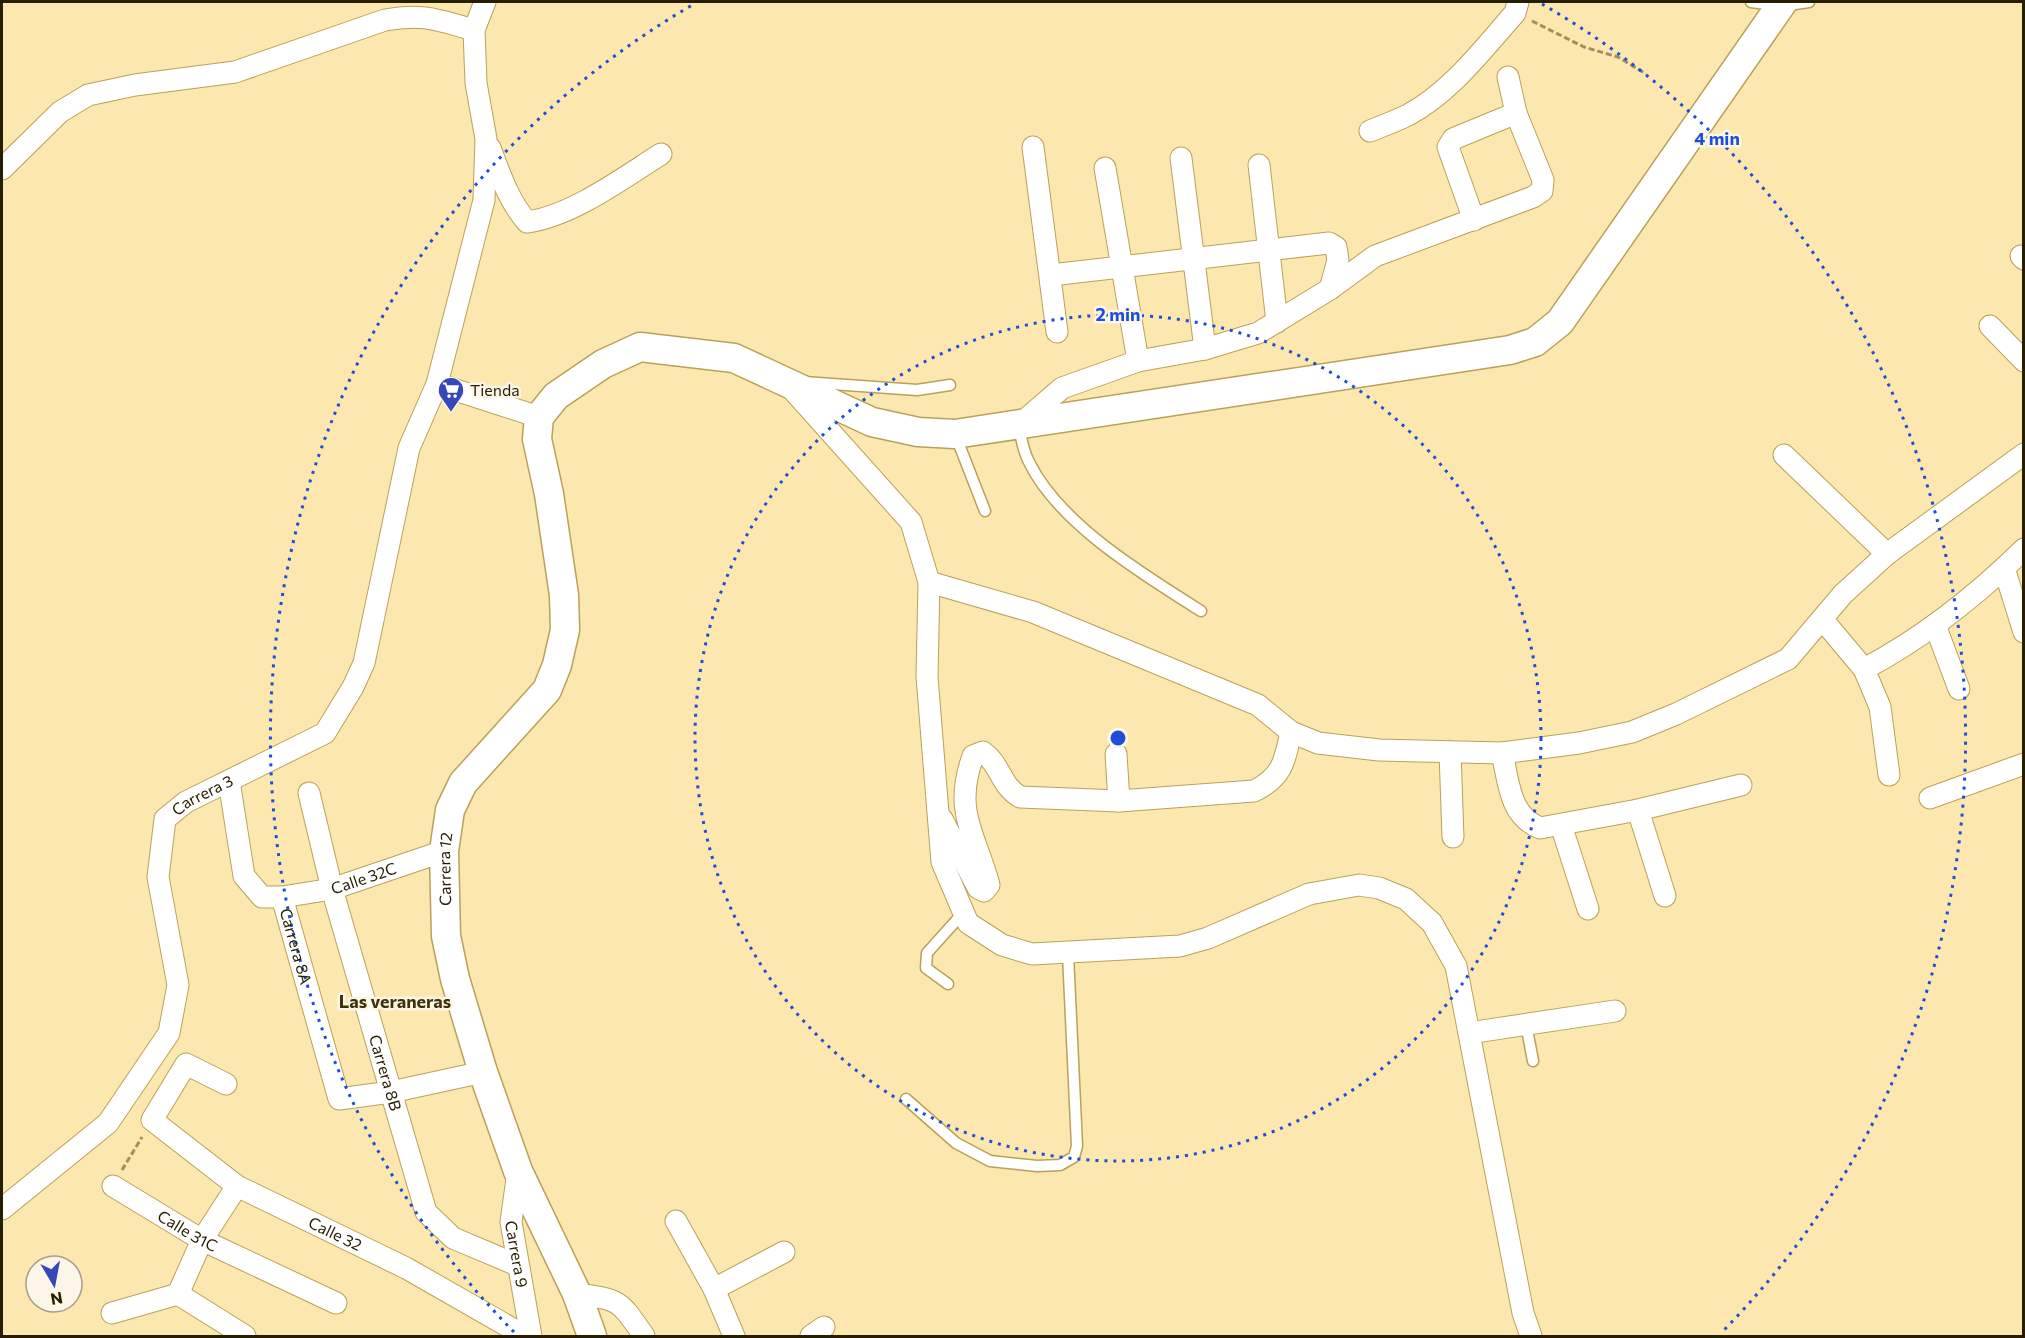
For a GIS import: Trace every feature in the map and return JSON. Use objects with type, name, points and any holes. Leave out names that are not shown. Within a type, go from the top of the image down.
[{"type":"street","points":[[485,2],[474,30],[476,83],[486,139],[516,210],[527,222],[542,220],[601,192],[661,154]]},
{"type":"street","points":[[437,384],[539,417],[556,396],[603,364],[640,347],[734,358],[872,422],[918,432],[955,434],[1510,350],[1534,342],[1560,322],[1782,4]]},
{"type":"street","points":[[1370,131],[1409,115],[1438,93],[1463,70],[1516,7]]},
{"type":"street","points":[[2,169],[60,112],[88,95],[135,85],[235,72],[385,20],[411,15],[424,16],[474,30]]},
{"type":"street","points":[[1018,425],[1062,388],[1138,361],[1205,350],[1257,333],[1330,289],[1375,256],[1533,198],[1542,190],[1543,180],[1515,113],[1508,77]]},
{"type":"street","points":[[1474,220],[1448,147],[1453,139],[1515,113]]},
{"type":"street","name":"Carrera 3","points":[[2,1209],[108,1123],[169,1034],[178,985],[158,877],[165,819],[186,802],[325,732],[353,687],[364,663],[409,448],[437,384],[484,200],[486,139]]},
{"type":"street","points":[[1033,147],[1052,275],[1057,332]]},
{"type":"street","points":[[1181,158],[1205,350]]},
{"type":"street","points":[[1259,165],[1271,249],[1277,322]]},
{"type":"street","points":[[1105,168],[1124,266],[1138,361]]},
{"type":"street","points":[[1052,275],[1329,243],[1336,247],[1338,260],[1330,289]]},
{"type":"street","points":[[1990,326],[2024,361]]},
{"type":"street","points":[[789,385],[911,522],[929,582],[927,677],[942,862],[968,923],[1002,945],[1032,954],[1068,954],[1180,946],[1208,938],[1309,894],[1359,885],[1379,888],[1406,899],[1432,923],[1456,966],[1523,1312],[1531,1336]]},
{"type":"street","name":"Carrera 12","points":[[539,417],[537,439],[549,494],[564,595],[565,630],[557,665],[547,690],[463,783],[450,810],[444,851],[446,936],[455,979],[483,1072],[518,1171],[577,1294],[592,1336]]},
{"type":"street","points":[[929,582],[1033,612],[1258,705],[1292,732],[1318,743],[1379,750],[1503,753],[1579,743],[1632,732],[1676,714],[1788,659],[1843,594],[1887,554],[2024,454]]},
{"type":"street","points":[[1784,455],[1887,554]]},
{"type":"street","points":[[1864,669],[1904,648],[1935,625],[2024,549]]},
{"type":"street","points":[[2004,568],[2024,632]]},
{"type":"street","points":[[1822,619],[1864,669],[1880,707],[1889,775]]},
{"type":"street","points":[[1935,625],[1959,689]]},
{"type":"street","points":[[938,811],[978,888],[984,891],[989,885],[967,821],[963,797],[973,756],[983,752],[991,758],[1008,789],[1020,796],[1119,801],[1254,791],[1266,786],[1283,769],[1292,732]]},
{"type":"street","points":[[1450,752],[1453,837]]},
{"type":"street","points":[[1503,753],[1515,807],[1526,822],[1540,828],[1638,810],[1741,785]]},
{"type":"street","points":[[1116,754],[1119,801]]},
{"type":"street","points":[[1930,798],[2024,764]]},
{"type":"street","name":"Carrera 8A","points":[[229,781],[244,876],[262,897],[282,897],[339,1099],[391,1092]]},
{"type":"street","name":"Carrera 8B","points":[[309,793],[332,889],[426,1212],[453,1238],[517,1265]]},
{"type":"street","points":[[1638,810],[1665,896]]},
{"type":"street","points":[[1561,825],[1588,909]]},
{"type":"street","name":"Calle 32C","points":[[282,897],[332,889],[444,851]]},
{"type":"street","points":[[1469,1033],[1615,1011]]},
{"type":"street","points":[[152,1120],[186,1064],[226,1084]]},
{"type":"street","points":[[391,1092],[483,1072]]},
{"type":"street","name":"Calle 32","points":[[152,1120],[237,1186],[406,1268],[525,1336]]},
{"type":"street","name":"Carrera 9","points":[[518,1171],[511,1222],[531,1336]]},
{"type":"street","name":"Calle 31C","points":[[113,1186],[202,1240],[336,1303]]},
{"type":"street","points":[[178,1294],[202,1240],[237,1186]]},
{"type":"street","points":[[676,1221],[714,1289],[734,1336]]},
{"type":"street","points":[[714,1289],[783,1252]]},
{"type":"street","points":[[112,1313],[178,1294],[245,1336]]},
{"type":"street","points":[[577,1294],[611,1298],[622,1305],[644,1336]]},
{"type":"lane","points":[[1751,2],[1782,4],[1809,2]]},
{"type":"lane","points":[[789,385],[822,381],[917,390],[950,385]]},
{"type":"lane","points":[[1018,425],[1029,462],[1059,503],[1082,527],[1126,563],[1200,611]]},
{"type":"lane","points":[[955,434],[985,511]]},
{"type":"lane","points":[[948,984],[926,968],[927,953],[963,913]]},
{"type":"lane","points":[[906,1098],[956,1143],[990,1161],[1037,1166],[1060,1165],[1074,1157],[1077,1146],[1068,954]]},
{"type":"lane","points":[[1526,1024],[1533,1060]]},
{"type":"path","points":[[1516,7],[1584,46],[1618,57],[1646,74]]},
{"type":"path","points":[[113,1186],[152,1120]]},
{"type":"place","name":"Tienda","points":[[451,413]]},
{"type":"district","name":"Las veraneras","points":[[395,1002]]}]
